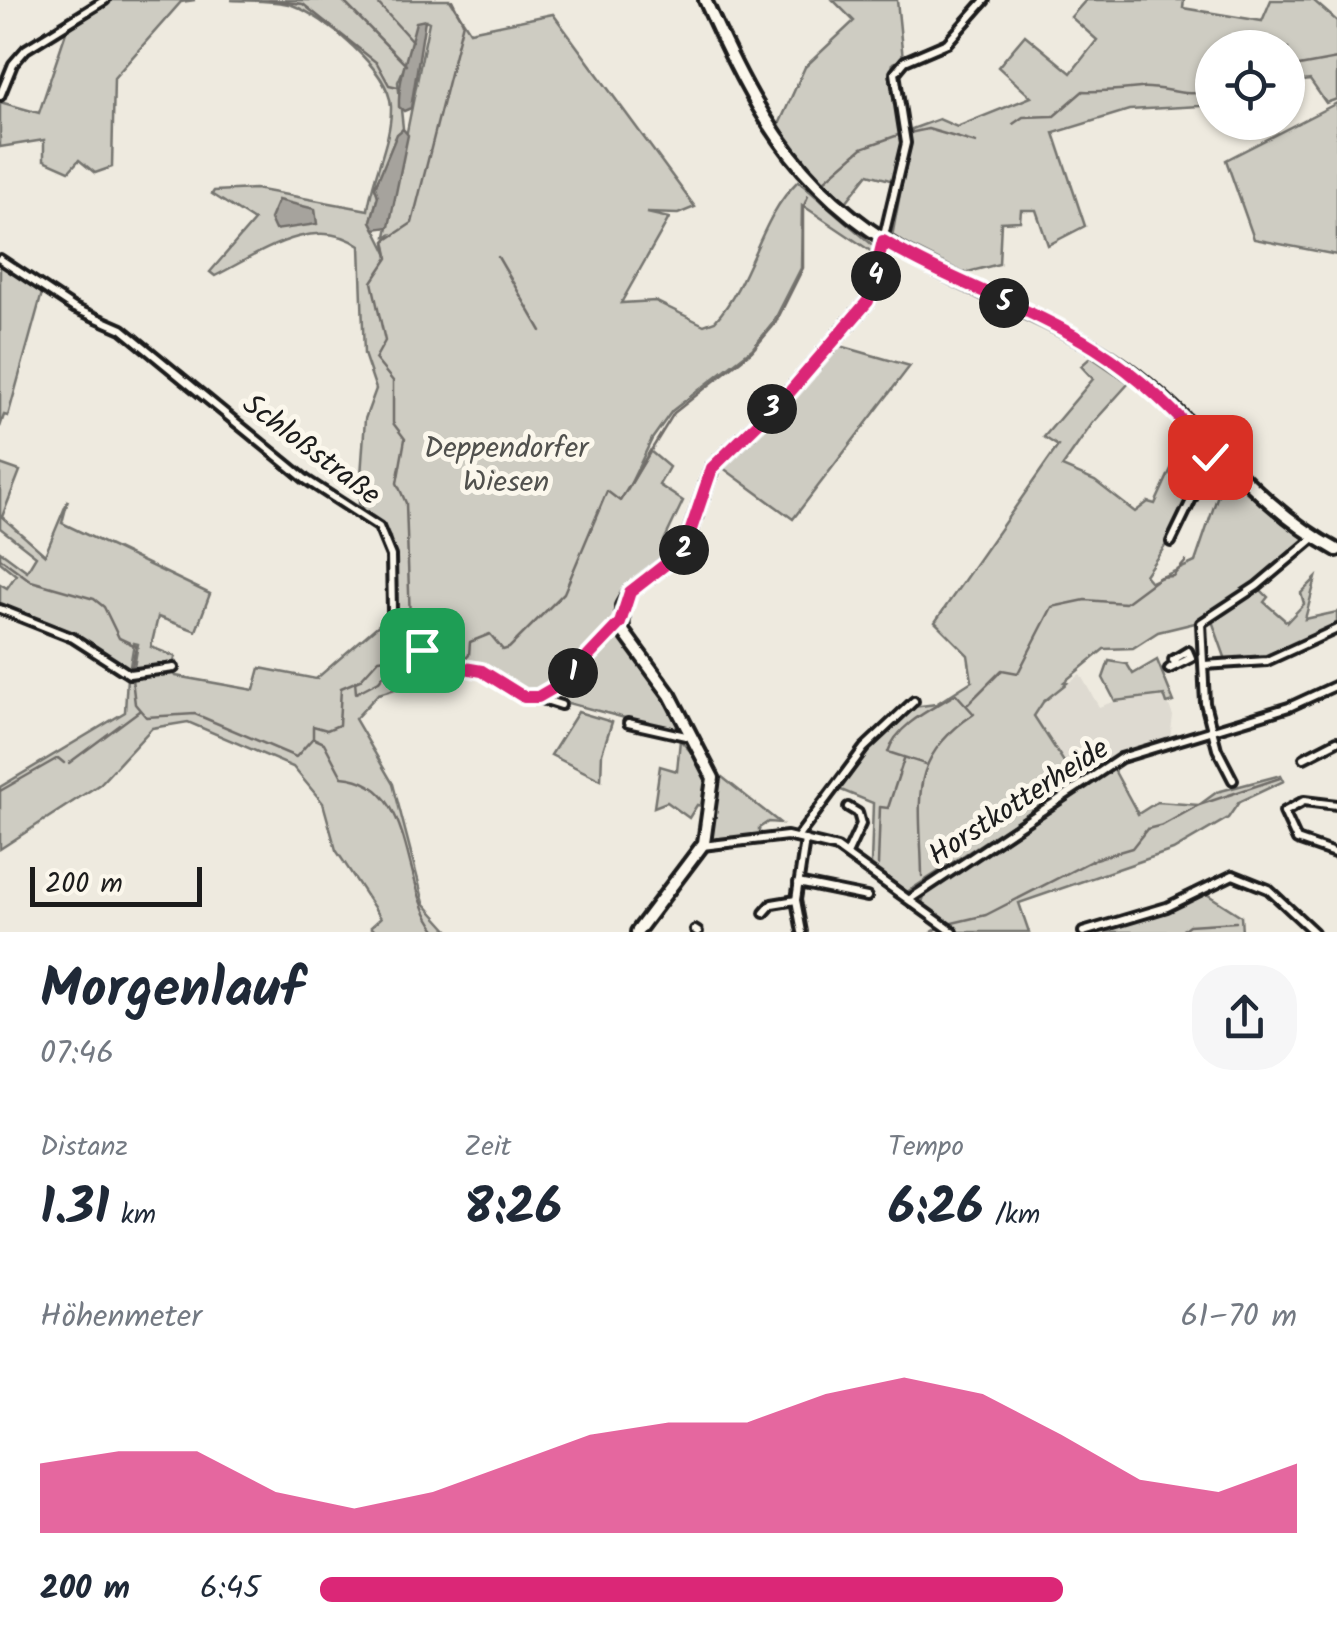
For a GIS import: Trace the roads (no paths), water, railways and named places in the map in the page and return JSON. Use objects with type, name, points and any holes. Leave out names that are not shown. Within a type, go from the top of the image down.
[{"type":"street","points":[[0,96],[13,64],[26,49],[105,0]]},
{"type":"street","points":[[705,0],[748,93],[779,144],[817,189],[883,241],[1092,346],[1150,387],[1254,492],[1314,538],[1337,550]]},
{"type":"street","points":[[538,697],[571,676],[620,623],[630,592],[684,550],[712,468],[788,394],[868,301],[905,150],[895,73],[906,61],[947,43],[985,0]]},
{"type":"street","name":"Schloßstraße","points":[[0,260],[74,308],[122,329],[305,478],[367,516],[389,544],[392,611],[426,655],[449,666],[472,669],[518,694],[560,705]]},
{"type":"street","points":[[1171,542],[1214,454]]},
{"type":"street","points":[[1234,780],[1211,731],[1200,680],[1204,666],[1201,623],[1257,586],[1314,538]]},
{"type":"street","points":[[0,610],[73,638],[129,674],[174,668]]},
{"type":"street","points":[[620,623],[670,695],[713,778],[702,846],[636,932]]},
{"type":"street","points":[[1204,666],[1266,661],[1337,629]]},
{"type":"street","name":"Horstkotterheide","points":[[910,899],[1110,765],[1136,752],[1289,707],[1337,686]]},
{"type":"street","points":[[802,932],[796,900],[801,839],[864,748],[914,700]]},
{"type":"street","points":[[628,723],[690,738]]},
{"type":"street","points":[[1304,758],[1336,743]]},
{"type":"street","points":[[1337,806],[1304,801],[1284,812],[1297,840],[1337,854]]},
{"type":"street","points":[[848,807],[858,813],[861,824],[848,852]]},
{"type":"street","points":[[702,846],[777,836],[848,852],[953,932]]},
{"type":"street","points":[[1083,932],[1166,907],[1233,875],[1268,889],[1314,932]]},
{"type":"street","points":[[798,883],[867,897]]},
{"type":"street","points":[[764,913],[772,904],[796,900]]},
{"type":"waterway","points":[[269,0],[303,4],[377,63],[389,85],[398,87]]},
{"type":"waterway","points":[[342,0],[406,65]]},
{"type":"waterway","points":[[375,0],[412,41]]},
{"type":"waterway","points":[[432,653],[435,649],[414,632],[410,622],[406,503],[397,483],[405,439],[393,423],[393,381],[375,359],[385,341],[372,282],[388,258],[385,241],[412,223],[463,22],[452,0]]},
{"type":"waterway","points":[[1305,65],[1337,59]]},
{"type":"waterway","points":[[1013,124],[1023,117],[1054,116],[1083,91],[1149,88],[1195,93]]},
{"type":"waterway","points":[[909,133],[928,129],[976,143]]},
{"type":"waterway","points":[[824,181],[862,148],[901,134]]},
{"type":"waterway","points":[[462,662],[469,655],[470,642],[490,634],[503,650],[509,648],[564,593],[607,491],[620,501],[674,413],[752,351],[775,324],[803,268],[803,208],[808,196]]},
{"type":"waterway","points":[[498,257],[541,331]]},
{"type":"waterway","points":[[0,558],[31,581],[94,599],[104,607],[119,638],[136,646],[131,671]]},
{"type":"waterway","points":[[968,704],[1002,670],[1018,673],[1052,607],[1085,600],[1125,603],[1160,577],[1173,576],[1186,561]]},
{"type":"waterway","points":[[436,649],[457,646],[450,679]]},
{"type":"waterway","points":[[404,660],[409,655],[422,662]]},
{"type":"waterway","points":[[425,661],[418,668],[393,657],[379,659],[360,680],[341,688],[339,725],[327,730],[313,726],[313,738],[324,743],[342,777],[366,783],[384,797],[404,839],[426,912],[438,932]]},
{"type":"waterway","points":[[355,681],[356,693],[379,681],[390,667],[413,680],[447,684],[461,669]]},
{"type":"waterway","points":[[132,679],[135,704],[146,717],[195,714],[296,757],[312,739]]},
{"type":"waterway","points":[[922,876],[920,804],[927,766],[952,731],[974,714],[956,694],[907,725],[888,752],[925,764]]},
{"type":"waterway","points":[[69,763],[139,711]]},
{"type":"waterway","points":[[0,791],[58,758],[64,763]]},
{"type":"waterway","points":[[878,865],[880,807],[888,808],[904,759]]},
{"type":"waterway","points":[[948,924],[986,915],[1095,859],[1132,848],[1147,829],[1163,825],[1199,805],[1280,778]]},
{"type":"waterway","points":[[1180,932],[1189,925],[1236,922]]},
{"type":"waterway","points":[[932,932],[940,927]]},
{"type":"park label","name":"Deppendorfer Wiesen","points":[[506,464]]}]
